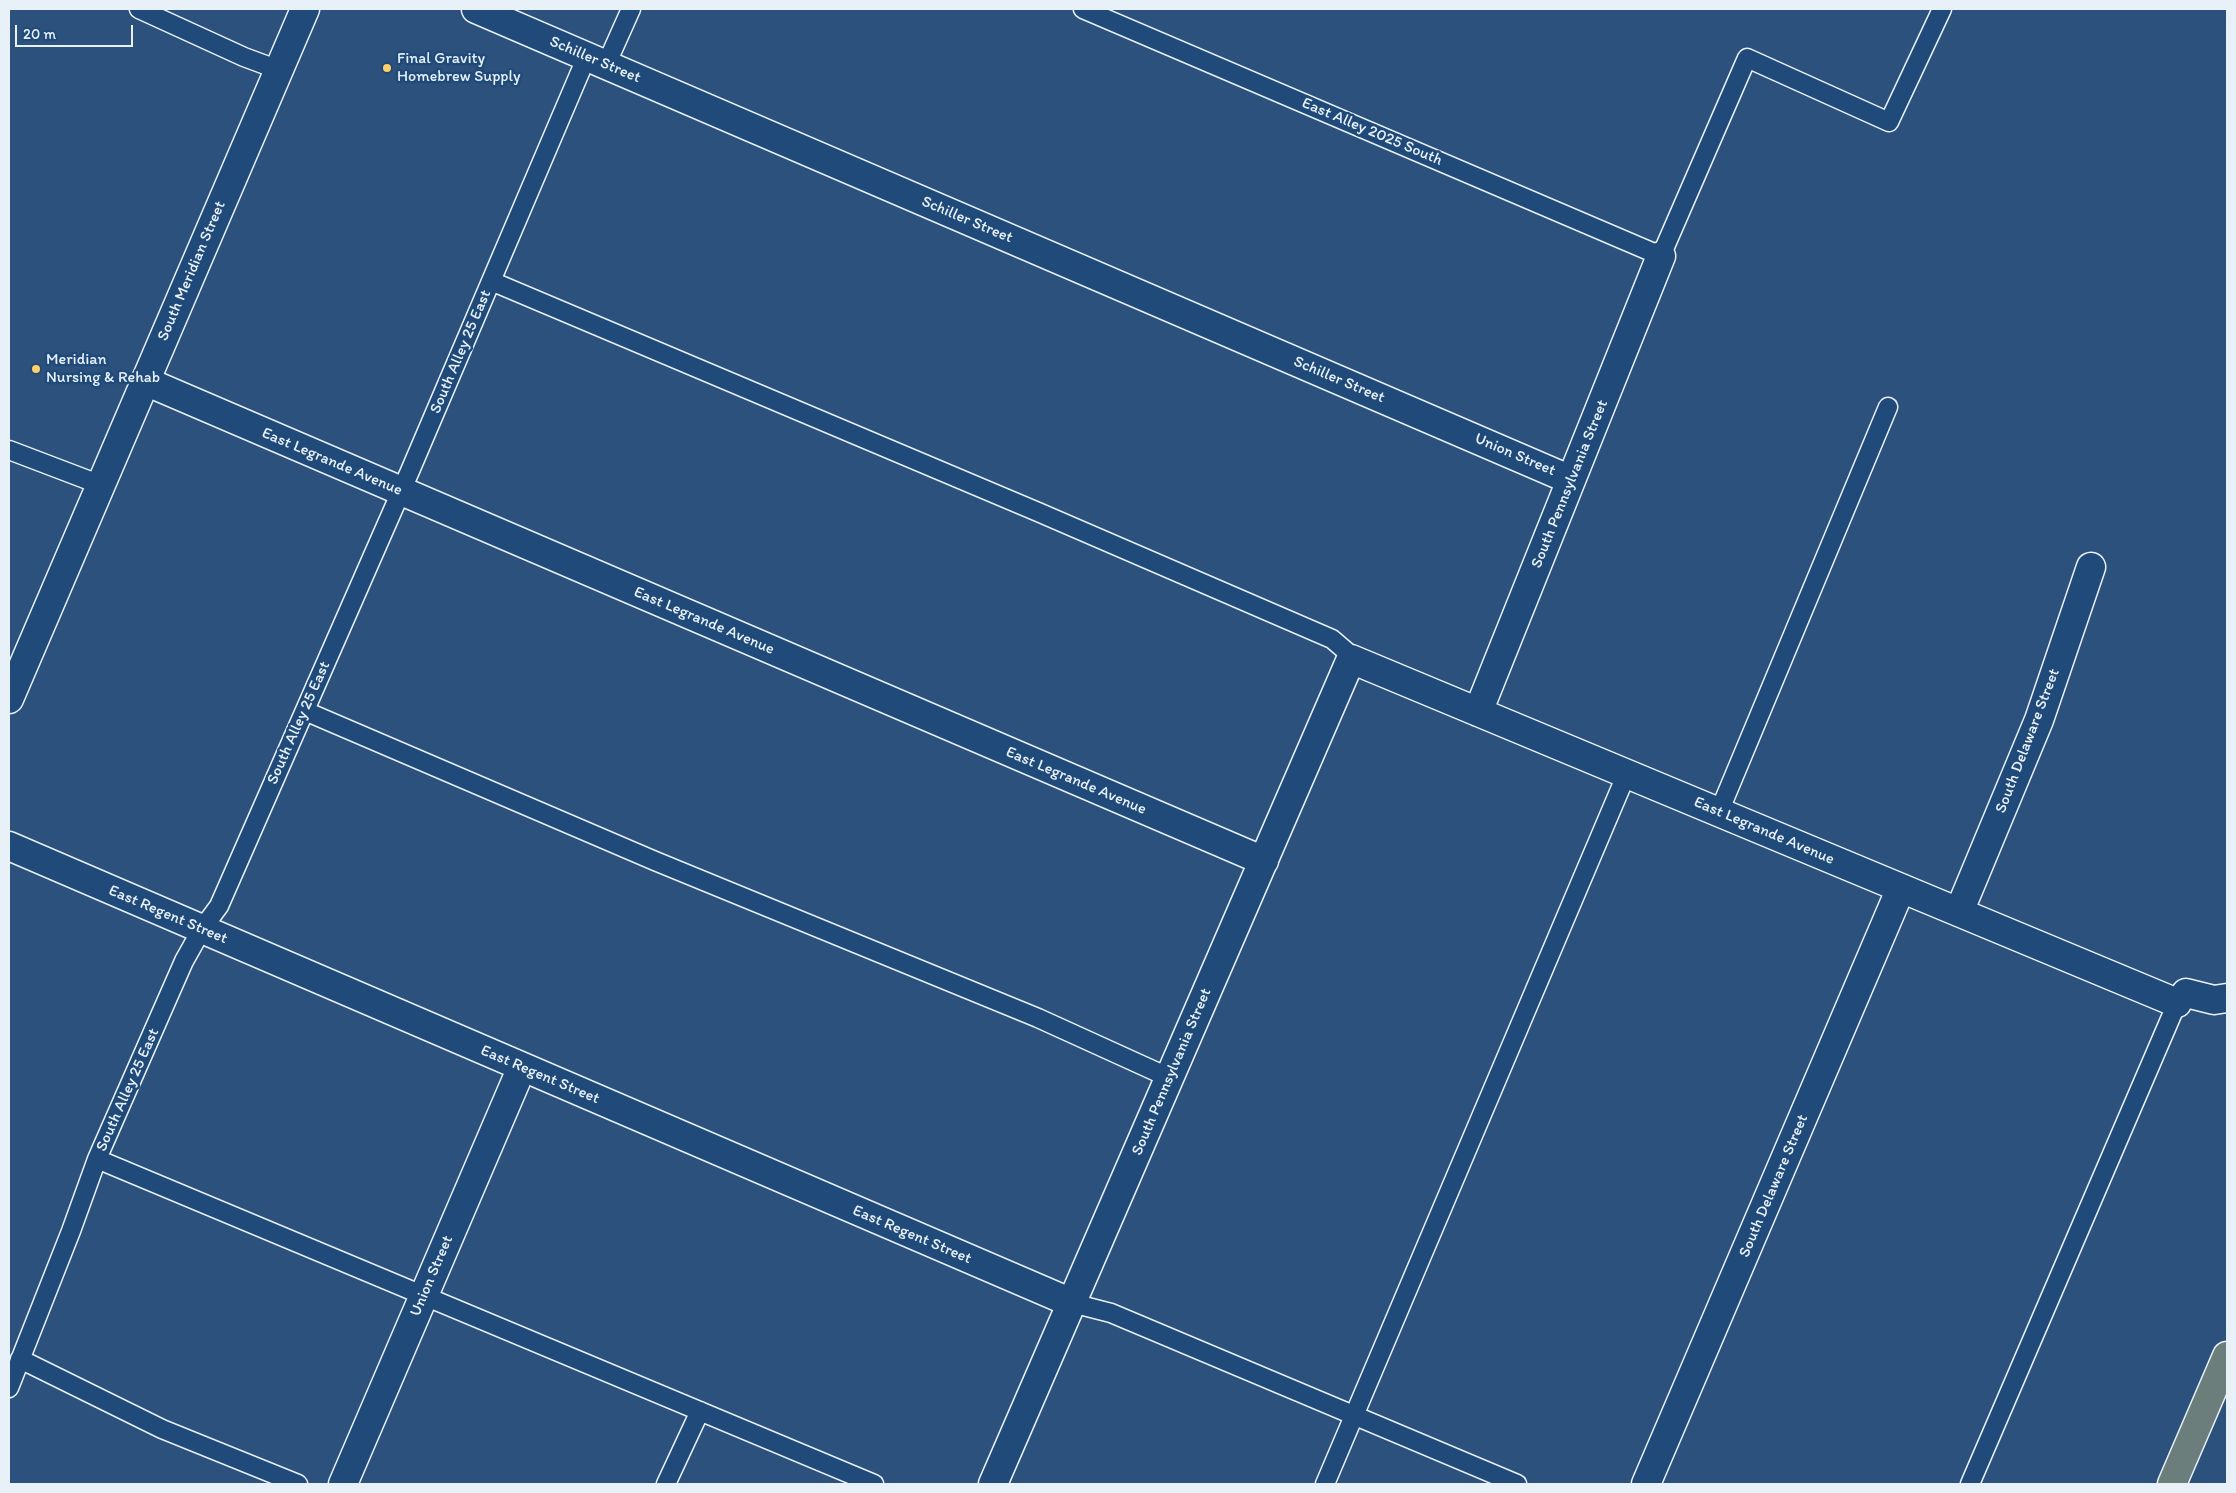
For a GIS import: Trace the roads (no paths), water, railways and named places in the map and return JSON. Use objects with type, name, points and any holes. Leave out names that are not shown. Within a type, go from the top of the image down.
[{"type":"main road","points":[[2172,1484],[2227,1356]]},
{"type":"street","name":"South Meridian Street","points":[[9,700],[305,9]]},
{"type":"street","name":"Schiller Street","points":[[476,9],[1458,430]]},
{"type":"street","name":"South Pennsylvania Street","points":[[1478,712],[1661,256]]},
{"type":"street","name":"East Legrande Avenue","points":[[145,381],[1264,861]]},
{"type":"street","name":"Union Street","points":[[1458,430],[1571,480]]},
{"type":"street","name":"South Delaware Street","points":[[1959,912],[2039,720],[2091,567]]},
{"type":"street","name":"South Pennsylvania Street","points":[[993,1484],[1351,659]]},
{"type":"street","name":"East Legrande Avenue","points":[[1351,659],[1959,912],[2181,998],[2214,1000],[2227,998]]},
{"type":"street","name":"East Regent Street","points":[[9,846],[1072,1303]]},
{"type":"street","name":"South Delaware Street","points":[[1646,1484],[1901,888]]},
{"type":"street","name":"Union Street","points":[[343,1484],[522,1067]]},
{"type":"lane","points":[[139,9],[244,57],[279,70]]},
{"type":"lane","name":"South Alley 25 East","points":[[9,1388],[71,1231],[97,1159],[184,961],[202,929],[219,906],[491,281],[596,60],[631,9]]},
{"type":"lane","name":"East Alley 2025 South","points":[[1083,9],[1661,256]]},
{"type":"lane","points":[[1661,256],[1747,58],[1890,122],[1942,9]]},
{"type":"lane","points":[[491,281],[1020,504],[1332,639],[1346,651],[1351,659]]},
{"type":"lane","points":[[1719,812],[1888,407]]},
{"type":"lane","points":[[9,450],[101,485]]},
{"type":"lane","points":[[304,711],[655,861],[1038,1018],[1170,1078]]},
{"type":"lane","points":[[1325,1484],[1627,774]]},
{"type":"lane","points":[[1970,1484],[2181,998]]},
{"type":"lane","points":[[97,1159],[874,1484]]},
{"type":"lane","points":[[1072,1303],[1110,1313],[1517,1484]]},
{"type":"lane","points":[[20,1359],[162,1429],[298,1484]]},
{"type":"lane","points":[[666,1484],[700,1411]]},
{"type":"place","name":"Final Gravity Homebrew Supply","points":[[387,68]]},
{"type":"place","name":"Meridian Nursing & Rehab","points":[[36,369]]}]
